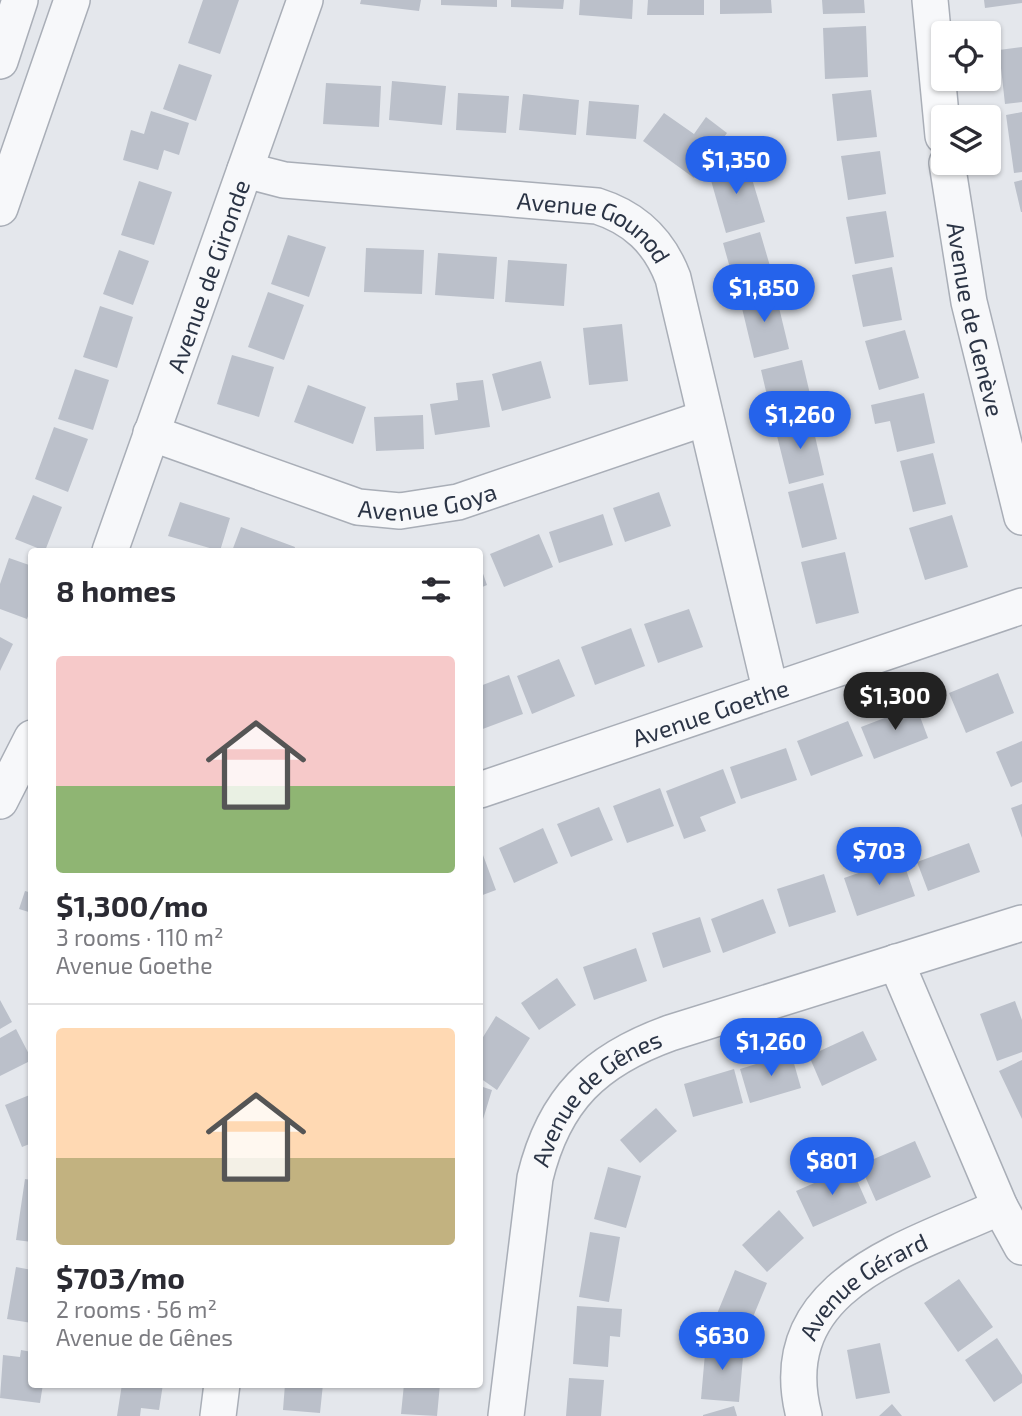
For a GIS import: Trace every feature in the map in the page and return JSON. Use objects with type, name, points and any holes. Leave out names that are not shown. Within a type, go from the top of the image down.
[{"type":"street","points":[[0,61],[20,0]]},
{"type":"street","points":[[0,208],[72,0]]},
{"type":"street","name":"Avenue de Gironde","points":[[111,548],[305,0]]},
{"type":"street","points":[[930,0],[940,105]]},
{"type":"street","name":"Avenue Gounod","points":[[245,170],[284,180],[580,204],[621,216],[645,232],[666,260],[770,689]]},
{"type":"street","name":"Avenue de Genève","points":[[949,175],[969,302],[1022,517]]},
{"type":"street","name":"Avenue Goya","points":[[151,433],[358,507],[400,511],[436,508],[458,502],[705,418]]},
{"type":"street","name":"Avenue Goethe","points":[[483,789],[770,689],[1022,606]]},
{"type":"street","points":[[13,795],[28,750]]},
{"type":"street","name":"Avenue de Gênes","points":[[506,1416],[535,1178],[550,1130],[576,1090],[612,1058],[639,1044],[1022,923]]},
{"type":"street","points":[[896,962],[1000,1208],[1022,1247]]},
{"type":"street","name":"Avenue Gérard","points":[[804,1416],[799,1391],[803,1348],[823,1304],[837,1289],[886,1260],[1000,1208]]},
{"type":"street","points":[[218,1416],[222,1388]]},
{"type":"building","points":[[203,0],[239,0],[220,54],[188,43]]},
{"type":"building","points":[[361,0],[421,0],[419,11],[360,4]]},
{"type":"building","points":[[441,0],[497,0],[497,7],[441,5]]},
{"type":"building","points":[[511,0],[564,0],[563,9],[511,7]]},
{"type":"building","points":[[580,0],[633,0],[632,19],[579,15]]},
{"type":"building","points":[[648,0],[704,0],[704,15],[647,15]]},
{"type":"building","points":[[720,0],[771,0],[772,13],[720,14]]},
{"type":"building","points":[[822,0],[864,0],[865,13],[823,14]]},
{"type":"building","points":[[984,0],[1022,0],[1022,3],[985,8]]},
{"type":"building","points":[[866,26],[868,77],[825,79],[823,28]]},
{"type":"building","points":[[1022,47],[1022,102],[1005,104],[1001,50]]},
{"type":"building","points":[[179,64],[212,75],[196,121],[163,109]]},
{"type":"building","points":[[392,81],[446,86],[442,125],[389,120]]},
{"type":"building","points":[[326,83],[381,86],[379,127],[323,124]]},
{"type":"building","points":[[871,90],[877,137],[837,141],[832,94]]},
{"type":"building","points":[[458,93],[509,96],[506,133],[456,130]]},
{"type":"building","points":[[523,94],[579,100],[576,135],[519,130]]},
{"type":"building","points":[[589,101],[639,105],[636,139],[586,135]]},
{"type":"building","points":[[151,111],[189,123],[179,155],[164,150],[158,170],[123,160],[131,130],[144,134]]},
{"type":"building","points":[[1022,112],[1022,172],[1014,173],[1006,115]]},
{"type":"building","points":[[664,113],[694,134],[706,117],[727,133],[694,178],[643,141]]},
{"type":"building","points":[[880,151],[886,194],[848,200],[841,156]]},
{"type":"building","points":[[746,159],[765,222],[726,233],[708,170]]},
{"type":"building","points":[[1022,180],[1022,212],[1021,212],[1014,182]]},
{"type":"building","points":[[139,181],[172,192],[154,245],[121,235]]},
{"type":"building","points":[[886,211],[894,257],[855,264],[846,217]]},
{"type":"building","points":[[760,232],[775,283],[737,293],[723,243]]},
{"type":"building","points":[[288,235],[326,247],[309,297],[271,284]]},
{"type":"building","points":[[366,248],[424,250],[422,294],[364,292]]},
{"type":"building","points":[[119,250],[149,261],[133,305],[103,294]]},
{"type":"building","points":[[438,253],[497,257],[494,299],[435,295]]},
{"type":"building","points":[[508,260],[567,264],[564,306],[505,302]]},
{"type":"building","points":[[892,267],[902,320],[863,327],[852,275]]},
{"type":"building","points":[[775,291],[789,349],[754,358],[740,300]]},
{"type":"building","points":[[268,292],[304,305],[284,360],[248,347]]},
{"type":"building","points":[[100,306],[133,317],[117,368],[83,357]]},
{"type":"building","points":[[622,324],[628,381],[589,385],[583,328]]},
{"type":"building","points":[[905,330],[919,378],[879,390],[865,341]]},
{"type":"building","points":[[232,355],[274,367],[259,417],[217,404]]},
{"type":"building","points":[[802,360],[813,407],[772,417],[761,370]]},
{"type":"building","points":[[541,361],[551,398],[502,411],[492,374]]},
{"type":"building","points":[[75,369],[109,380],[93,430],[58,419]]},
{"type":"building","points":[[483,380],[490,427],[435,435],[430,404],[458,400],[456,383]]},
{"type":"building","points":[[308,385],[366,407],[353,444],[294,422]]},
{"type":"building","points":[[924,393],[935,443],[897,452],[890,421],[875,424],[871,405]]},
{"type":"building","points":[[423,415],[424,449],[376,451],[374,417]]},
{"type":"building","points":[[811,419],[824,475],[789,484],[775,428]]},
{"type":"building","points":[[54,427],[88,439],[68,492],[35,479]]},
{"type":"building","points":[[933,453],[946,504],[913,512],[900,461]]},
{"type":"building","points":[[823,483],[837,539],[802,548],[788,492]]},
{"type":"building","points":[[659,492],[671,526],[625,542],[613,508]]},
{"type":"building","points":[[33,495],[62,507],[46,548],[38,548],[15,539]]},
{"type":"building","points":[[180,502],[230,518],[221,548],[210,548],[168,536]]},
{"type":"building","points":[[603,514],[613,545],[559,563],[549,532]]},
{"type":"building","points":[[952,515],[968,567],[925,580],[909,528]]},
{"type":"building","points":[[241,527],[295,547],[295,548],[233,548]]},
{"type":"building","points":[[539,534],[553,567],[504,587],[490,554]]},
{"type":"building","points":[[845,552],[859,613],[816,624],[801,562]]},
{"type":"building","points":[[9,558],[28,565],[27,619],[0,609],[0,584]]},
{"type":"building","points":[[689,609],[703,647],[658,663],[644,624]]},
{"type":"building","points":[[631,628],[645,666],[595,685],[581,647]]},
{"type":"building","points":[[0,637],[13,644],[0,671]]},
{"type":"building","points":[[559,659],[575,696],[532,714],[517,676]]},
{"type":"building","points":[[998,673],[1014,713],[966,733],[949,693]]},
{"type":"building","points":[[509,675],[523,714],[483,729],[483,685]]},
{"type":"building","points":[[916,706],[928,738],[874,759],[861,727]]},
{"type":"building","points":[[848,721],[863,756],[811,776],[797,741]]},
{"type":"building","points":[[1022,741],[1022,782],[1011,787],[996,752]]},
{"type":"building","points":[[786,748],[797,780],[741,799],[730,767]]},
{"type":"building","points":[[723,769],[736,803],[700,817],[706,831],[684,839],[666,791]]},
{"type":"building","points":[[660,788],[674,826],[627,843],[613,806]]},
{"type":"building","points":[[1022,804],[1022,838],[1011,808]]},
{"type":"building","points":[[599,807],[613,840],[571,857],[557,824]]},
{"type":"building","points":[[543,828],[558,863],[514,883],[499,848]]},
{"type":"building","points":[[969,843],[980,872],[928,891],[917,862]]},
{"type":"building","points":[[483,855],[496,890],[483,895]]},
{"type":"building","points":[[902,858],[915,896],[857,916],[844,878]]},
{"type":"building","points":[[824,874],[836,912],[789,927],[777,889]]},
{"type":"building","points":[[25,891],[28,892],[28,912],[19,909]]},
{"type":"building","points":[[763,899],[776,933],[723,953],[711,919]]},
{"type":"building","points":[[700,917],[711,952],[663,968],[652,933]]},
{"type":"building","points":[[636,948],[647,981],[594,1000],[583,967]]},
{"type":"building","points":[[557,978],[576,1005],[539,1030],[521,1003]]},
{"type":"building","points":[[0,1000],[12,1022],[0,1029]]},
{"type":"building","points":[[1015,1001],[1022,1020],[1022,1052],[997,1061],[980,1014]]},
{"type":"building","points":[[496,1016],[530,1038],[497,1090],[483,1080],[483,1037]]},
{"type":"building","points":[[16,1029],[28,1052],[28,1062],[0,1076],[0,1038]]},
{"type":"building","points":[[863,1031],[877,1060],[822,1086],[809,1056]]},
{"type":"building","points":[[791,1053],[801,1088],[750,1103],[740,1069]]},
{"type":"building","points":[[1022,1060],[1022,1119],[999,1071]]},
{"type":"building","points":[[734,1069],[743,1103],[693,1117],[684,1084]]},
{"type":"building","points":[[483,1087],[492,1090],[483,1119]]},
{"type":"building","points":[[28,1096],[28,1145],[22,1147],[5,1105]]},
{"type":"building","points":[[656,1108],[677,1131],[640,1163],[620,1140]]},
{"type":"building","points":[[915,1141],[931,1177],[876,1201],[860,1165]]},
{"type":"building","points":[[608,1167],[641,1176],[626,1228],[594,1219]]},
{"type":"building","points":[[851,1167],[867,1203],[813,1227],[796,1191]]},
{"type":"building","points":[[25,1179],[28,1179],[28,1242],[16,1240]]},
{"type":"building","points":[[779,1210],[804,1238],[767,1272],[742,1245]]},
{"type":"building","points":[[590,1232],[620,1237],[609,1302],[579,1297]]},
{"type":"building","points":[[16,1267],[28,1269],[28,1322],[7,1319]]},
{"type":"building","points":[[735,1270],[767,1283],[744,1339],[712,1326]]},
{"type":"building","points":[[959,1279],[993,1327],[958,1352],[924,1303]]},
{"type":"building","points":[[577,1306],[622,1309],[620,1337],[610,1336],[608,1367],[573,1364]]},
{"type":"building","points":[[997,1338],[1022,1375],[1022,1383],[994,1402],[965,1360]]},
{"type":"building","points":[[706,1342],[744,1346],[739,1402],[701,1399]]},
{"type":"building","points":[[880,1343],[890,1393],[856,1399],[847,1350]]},
{"type":"building","points":[[21,1350],[28,1351],[28,1388],[42,1388],[40,1403],[0,1398],[3,1355],[20,1357]]},
{"type":"building","points":[[569,1378],[604,1380],[601,1416],[566,1416]]},
{"type":"building","points":[[121,1388],[162,1388],[159,1410],[141,1408],[140,1416],[117,1416]]},
{"type":"building","points":[[285,1388],[323,1388],[320,1413],[283,1410]]},
{"type":"building","points":[[404,1388],[440,1388],[437,1416],[401,1414]]},
{"type":"building","points":[[892,1404],[902,1416],[879,1416]]},
{"type":"building","points":[[734,1406],[737,1416],[703,1416],[703,1415]]}]
